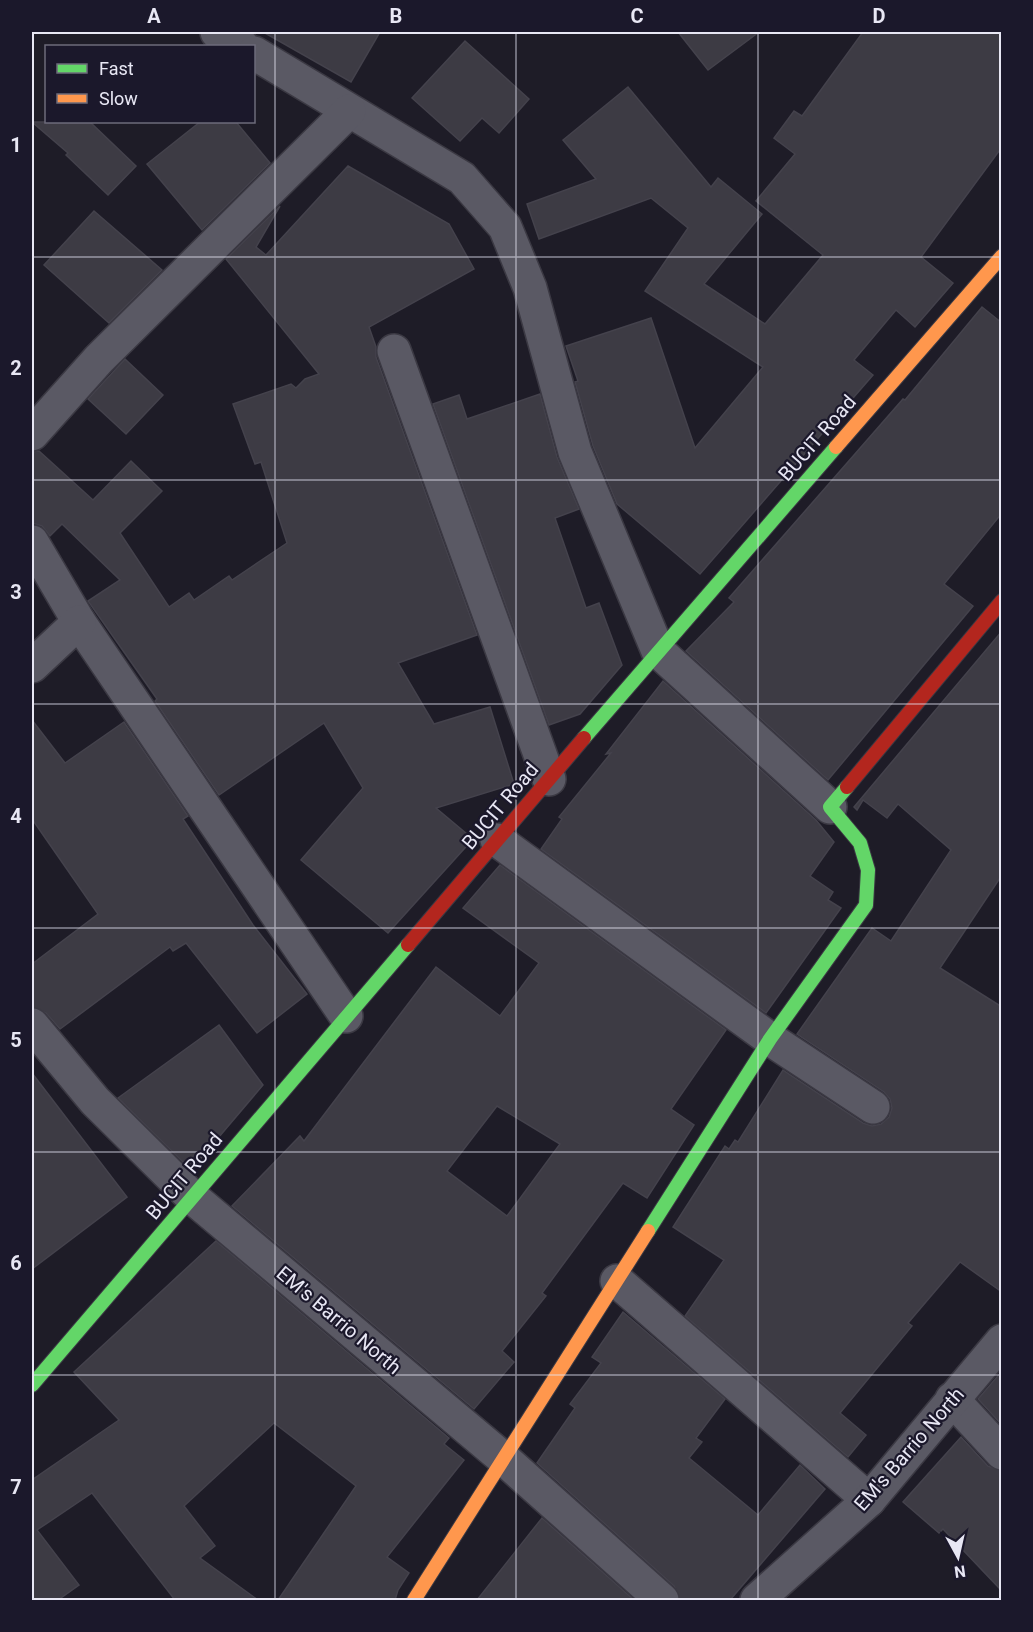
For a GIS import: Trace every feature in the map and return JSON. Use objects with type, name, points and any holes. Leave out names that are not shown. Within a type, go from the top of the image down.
[{"type":"street","points":[[217,32],[240,45]]},
{"type":"street","points":[[255,54],[462,178],[505,227],[530,288],[575,452],[658,651],[830,807],[860,843],[868,870],[866,905],[770,1039],[414,1600]]},
{"type":"street","points":[[32,434],[99,359],[350,111]]},
{"type":"street","name":"BUCIT Road","points":[[32,1385],[658,651],[1002,256]]},
{"type":"street","points":[[394,351],[549,779]]},
{"type":"street","points":[[32,542],[79,622],[346,1016]]},
{"type":"street","points":[[830,807],[1002,601]]},
{"type":"street","points":[[32,666],[79,622]]},
{"type":"street","points":[[497,840],[770,1039],[873,1107]]},
{"type":"street","name":"EM's Barrio North","points":[[32,1025],[95,1101],[192,1197],[504,1459],[662,1600]]},
{"type":"street","points":[[617,1281],[869,1500]]},
{"type":"street","name":"EM's Barrio North","points":[[757,1600],[869,1500],[1002,1341]]},
{"type":"street","points":[[952,1399],[1002,1453]]},
{"type":"building","points":[[263,32],[380,32],[351,82]]},
{"type":"building","points":[[678,32],[759,32],[708,70]]},
{"type":"building","points":[[863,32],[1002,32],[1002,147],[921,257],[953,283],[915,327],[896,310],[854,360],[873,375],[700,574],[617,504],[593,446],[575,382],[578,381],[566,346],[651,318],[695,448],[763,367],[645,291],[688,228],[651,198],[539,239],[527,204],[596,179],[563,140],[628,87],[711,187],[718,178],[762,214],[704,284],[765,324],[823,255],[756,201],[795,154],[774,138],[794,111],[802,116]]},
{"type":"building","points":[[465,41],[529,99],[499,133],[482,118],[460,141],[412,98]]},
{"type":"building","points":[[32,122],[91,123],[136,166],[108,195],[66,155],[68,153]]},
{"type":"building","points":[[199,123],[237,123],[270,163],[202,230],[147,164]]},
{"type":"building","points":[[348,166],[449,224],[474,269],[369,327],[376,347],[376,357],[477,635],[398,663],[434,724],[490,707],[514,784],[436,808],[473,839],[388,933],[301,860],[363,788],[324,723],[219,795],[155,701],[157,699],[88,601],[120,580],[62,524],[50,536],[42,526],[32,523],[32,452],[39,451],[93,500],[131,461],[162,491],[120,533],[169,607],[189,593],[194,600],[229,576],[232,580],[287,543],[261,462],[255,464],[233,404],[291,384],[296,388],[305,379],[319,374],[226,259],[280,206],[256,247],[266,255]]},
{"type":"building","points":[[94,211],[162,270],[109,323],[44,265]]},
{"type":"building","points":[[982,307],[1002,323],[1002,513],[944,584],[973,606],[828,780],[686,651],[734,602],[729,598],[903,399],[905,400]]},
{"type":"building","points":[[125,359],[163,395],[126,434],[88,399]]},
{"type":"building","points":[[540,394],[557,457],[579,509],[555,518],[586,608],[599,603],[622,665],[580,714],[549,725],[433,404],[459,395],[467,419]]},
{"type":"building","points":[[1002,631],[1002,875],[940,968],[1002,1007],[1002,1292],[960,1262],[908,1323],[912,1326],[840,1413],[866,1435],[848,1457],[685,1316],[724,1260],[673,1227],[725,1146],[729,1149],[735,1140],[738,1142],[783,1070],[863,1123],[872,1126],[881,1124],[889,1117],[892,1108],[890,1099],[884,1092],[797,1034],[872,928],[891,941],[951,850],[898,804],[887,818],[863,800],[857,810],[854,807]]},
{"type":"building","points":[[663,681],[816,820],[834,842],[810,876],[833,892],[828,900],[841,908],[766,1013],[541,849],[562,819],[559,817],[611,753],[606,754]]},
{"type":"building","points":[[32,720],[65,763],[124,722],[188,816],[183,819],[253,925],[307,994],[257,1033],[186,943],[173,951],[170,947],[60,1029],[46,1013],[32,1007],[32,964],[98,914],[32,819]]},
{"type":"building","points":[[500,865],[726,1030],[671,1109],[694,1125],[647,1198],[623,1183],[542,1293],[546,1296],[502,1351],[514,1362],[474,1409],[232,1206],[300,1136],[304,1141],[436,967],[500,1016],[539,963],[463,908]],"holes":[[[497,1106],[560,1144],[507,1216],[447,1171]]]},
{"type":"building","points":[[219,1025],[263,1085],[191,1170],[118,1098]]},
{"type":"building","points":[[32,1073],[127,1197],[32,1269]]},
{"type":"building","points":[[216,1241],[449,1438],[444,1444],[464,1460],[387,1557],[409,1573],[398,1590],[395,1600],[278,1600],[356,1486],[274,1423],[184,1506],[215,1546],[200,1558],[258,1600],[175,1600],[92,1493],[37,1530],[79,1585],[58,1600],[32,1600],[32,1480],[119,1420],[74,1372]]},
{"type":"building","points":[[623,1312],[725,1399],[696,1438],[702,1442],[689,1458],[758,1515],[800,1465],[825,1489],[730,1600],[680,1600],[674,1586],[537,1463],[575,1408],[570,1404],[601,1363],[592,1357]]},
{"type":"building","points":[[1002,1371],[1002,1425],[978,1399]]},
{"type":"building","points":[[961,1437],[988,1466],[1002,1471],[1002,1591],[943,1529],[939,1533],[903,1502]]},
{"type":"building","points":[[542,1518],[634,1600],[477,1600]]},
{"type":"traffic: fast","points":[[584,738],[836,447]]},
{"type":"traffic: fast","points":[[648,1231],[770,1039],[866,905],[868,870],[860,843],[830,807],[847,787]]},
{"type":"traffic: fast","points":[[32,1385],[408,945]]},
{"type":"traffic: slow","points":[[836,447],[1002,256]]},
{"type":"traffic: slow","points":[[414,1600],[648,1231]]},
{"type":"traffic: jam","points":[[847,787],[1002,601]]},
{"type":"traffic: jam","points":[[408,945],[584,738]]}]
